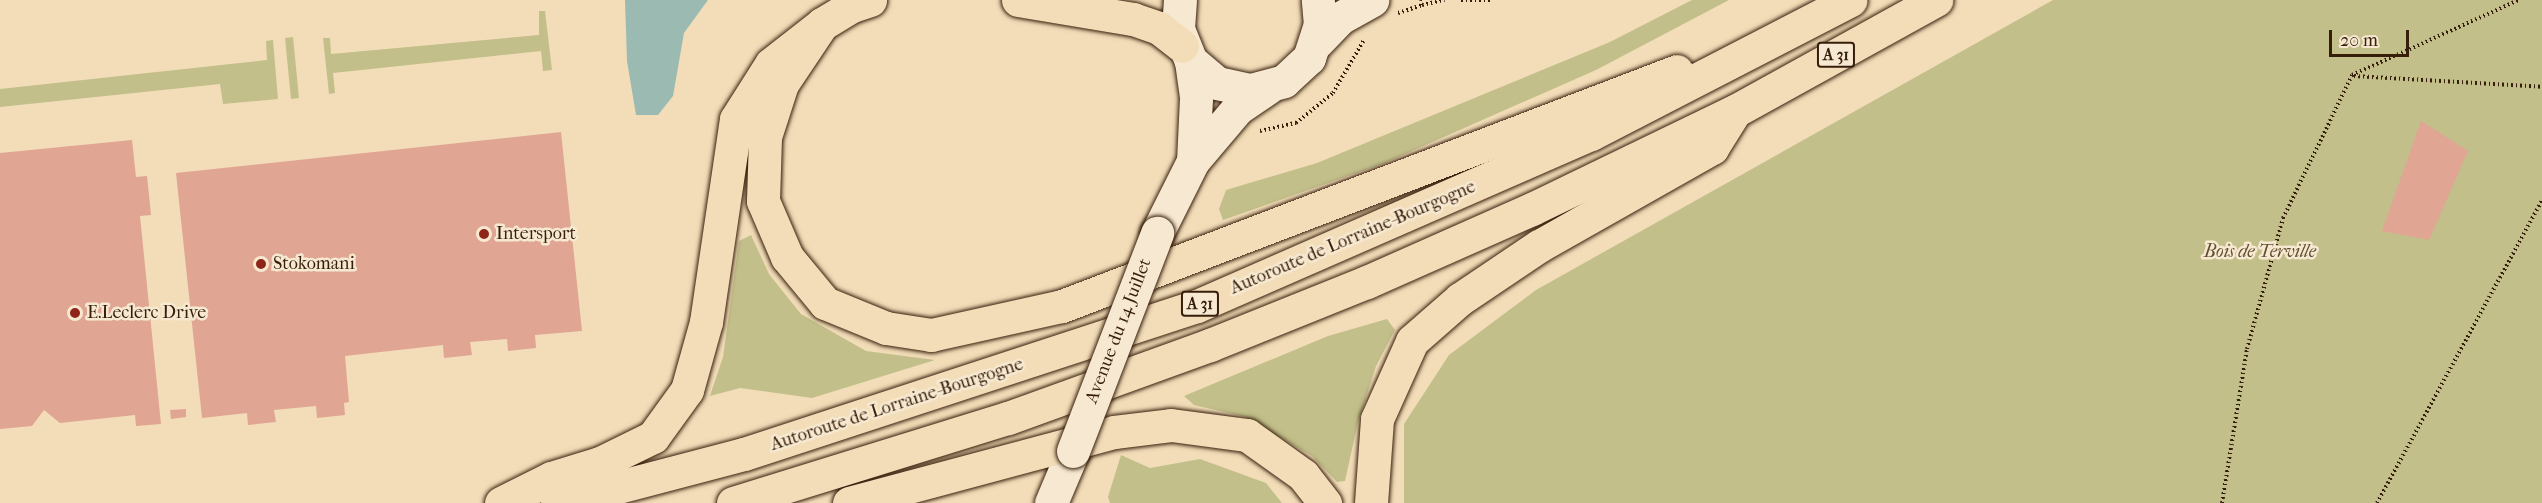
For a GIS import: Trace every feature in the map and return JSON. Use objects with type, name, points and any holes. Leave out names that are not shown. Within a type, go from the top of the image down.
[{"type":"highway","points":[[501,503],[551,478],[600,464],[652,437],[687,390],[706,322],[736,119],[771,64],[822,24],[852,6],[870,0]]},
{"type":"highway","points":[[1018,0],[1133,19],[1159,28],[1187,54]]},
{"type":"highway","name":"Autoroute de Lorraine-Bourgogne","points":[[557,503],[744,454],[1197,306],[1591,134],[1851,0]]},
{"type":"highway","name":"A 31","points":[[733,503],[853,468],[1098,385],[1367,282],[1532,209],[1736,111],[1936,0]]},
{"type":"highway","points":[[822,24],[782,84],[765,137],[763,201],[787,257],[825,303],[886,328],[932,335],[1062,306],[1340,203],[1576,107],[1811,22]]},
{"type":"highway","points":[[1371,503],[1377,419],[1412,341],[1460,298],[1539,246],[1712,147],[1736,111]]},
{"type":"highway","points":[[849,503],[1114,432],[1171,425],[1247,435],[1303,475],[1325,503]]},
{"type":"main road","name":"Avenue du 14 Juillet","points":[[1180,0],[1178,29],[1187,54],[1196,98],[1193,161]]},
{"type":"main road","points":[[1317,42],[1320,25],[1318,0]]},
{"type":"main road","points":[[1317,42],[1340,18],[1372,0]]},
{"type":"main road","name":"Avenue du 14 Juillet","points":[[1051,503],[1156,233],[1193,161],[1238,108],[1298,71],[1317,42]]},
{"type":"main road","points":[[1187,54],[1203,74],[1233,89],[1268,88]]},
{"type":"path","points":[[1422,5],[1444,0]]},
{"type":"path","points":[[1461,0],[1493,0]]},
{"type":"path","points":[[2222,503],[2247,349],[2283,218],[2352,75],[2518,0]]},
{"type":"path","points":[[2352,75],[2542,87]]},
{"type":"path","points":[[2377,503],[2542,200]]},
{"type":"green space","points":[[1692,0],[1729,0],[1596,70],[1385,163],[1223,220],[1219,209],[1226,190],[1317,163],[1610,42]]},
{"type":"green space","name":"Bois de Terville","points":[[2053,0],[2542,0],[2542,503],[1404,503],[1404,424],[1449,355],[1536,290]]},
{"type":"green space","points":[[539,11],[545,11],[552,70],[543,71],[541,51],[333,73],[335,93],[329,94],[323,38],[330,38],[331,54],[539,35]]},
{"type":"green space","points":[[293,37],[299,98],[291,99],[285,38]]},
{"type":"green space","points":[[273,40],[278,99],[223,104],[220,84],[0,107],[0,89],[267,60],[266,41]]},
{"type":"green space","points":[[751,235],[769,274],[801,314],[866,351],[935,360],[812,398],[740,388],[710,396],[723,357],[739,241]]},
{"type":"green space","points":[[1387,319],[1395,330],[1376,366],[1358,422],[1345,481],[1337,482],[1312,456],[1246,417],[1194,405],[1184,396],[1328,336]]},
{"type":"green space","points":[[1121,455],[1150,468],[1200,459],[1266,483],[1282,503],[1110,503],[1108,497]]},
{"type":"water","points":[[625,0],[708,0],[684,33],[673,96],[658,115],[636,115],[627,61]]},
{"type":"building","points":[[2421,121],[2468,151],[2429,240],[2382,231]]},
{"type":"building","points":[[561,132],[582,331],[535,335],[536,348],[508,351],[507,339],[470,342],[472,355],[444,358],[443,345],[345,356],[349,402],[344,403],[345,415],[317,418],[316,406],[274,410],[276,422],[248,425],[247,413],[202,418],[176,173]]},
{"type":"building","name":"E.Leclerc Drive","points":[[132,140],[136,177],[147,176],[151,215],[140,216],[161,424],[136,426],[135,415],[60,423],[44,410],[32,426],[0,429],[0,153]]},
{"type":"building","points":[[186,409],[186,417],[171,419],[170,410]]},
{"type":"place","name":"Intersport","points":[[484,234]]},
{"type":"place","name":"Stokomani","points":[[261,264]]},
{"type":"place","name":"E.Leclerc Drive","points":[[75,313]]}]
